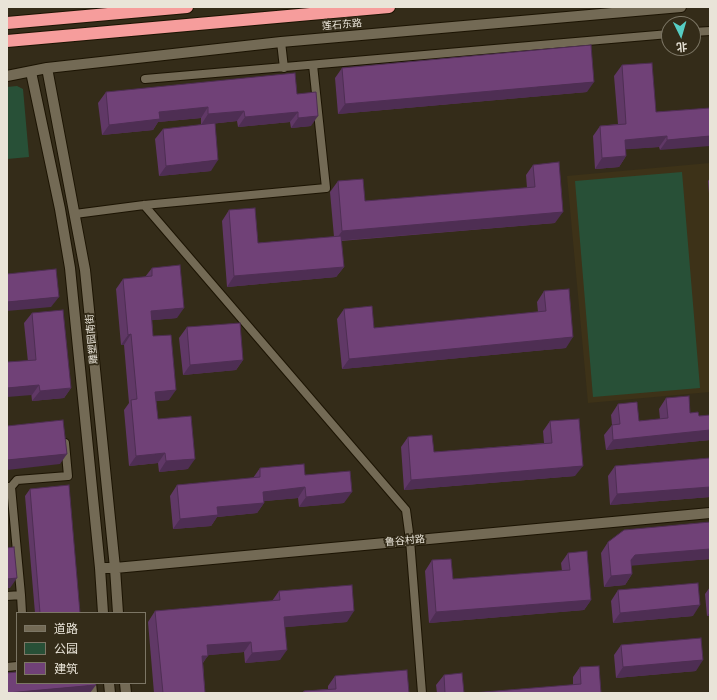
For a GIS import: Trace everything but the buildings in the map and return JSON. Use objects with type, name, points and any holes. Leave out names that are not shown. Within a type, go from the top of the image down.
[{"type":"highway","points":[[154,10],[173,7]]},
{"type":"highway","points":[[7,23],[187,7]]},
{"type":"highway","name":"莲石东路","points":[[7,41],[389,7]]},
{"type":"street","name":"莲石东路","points":[[7,76],[47,68],[281,42],[681,7]]},
{"type":"street","points":[[145,79],[661,35]]},
{"type":"street","points":[[281,42],[284,68]]},
{"type":"street","points":[[74,214],[144,205],[326,188],[313,65]]},
{"type":"street","name":"雕塑园南街","points":[[47,68],[86,270],[118,612]]},
{"type":"street","name":"雕塑园南街","points":[[31,72],[60,209],[70,268],[100,568],[103,612]]},
{"type":"street","points":[[144,205],[406,510],[410,540],[422,693]]},
{"type":"street","points":[[22,612],[9,487],[17,480],[68,476],[65,436]]},
{"type":"street","name":"鲁谷村路","points":[[100,568],[115,568],[710,513]]},
{"type":"street","points":[[7,596],[21,595]]},
{"type":"shaded area","points":[[710,163],[710,392],[588,403],[567,176]]},
{"type":"green space","points":[[17,86],[23,89],[29,157],[7,159],[7,87]]},
{"type":"green space","points":[[682,172],[700,388],[593,397],[575,181]]}]
